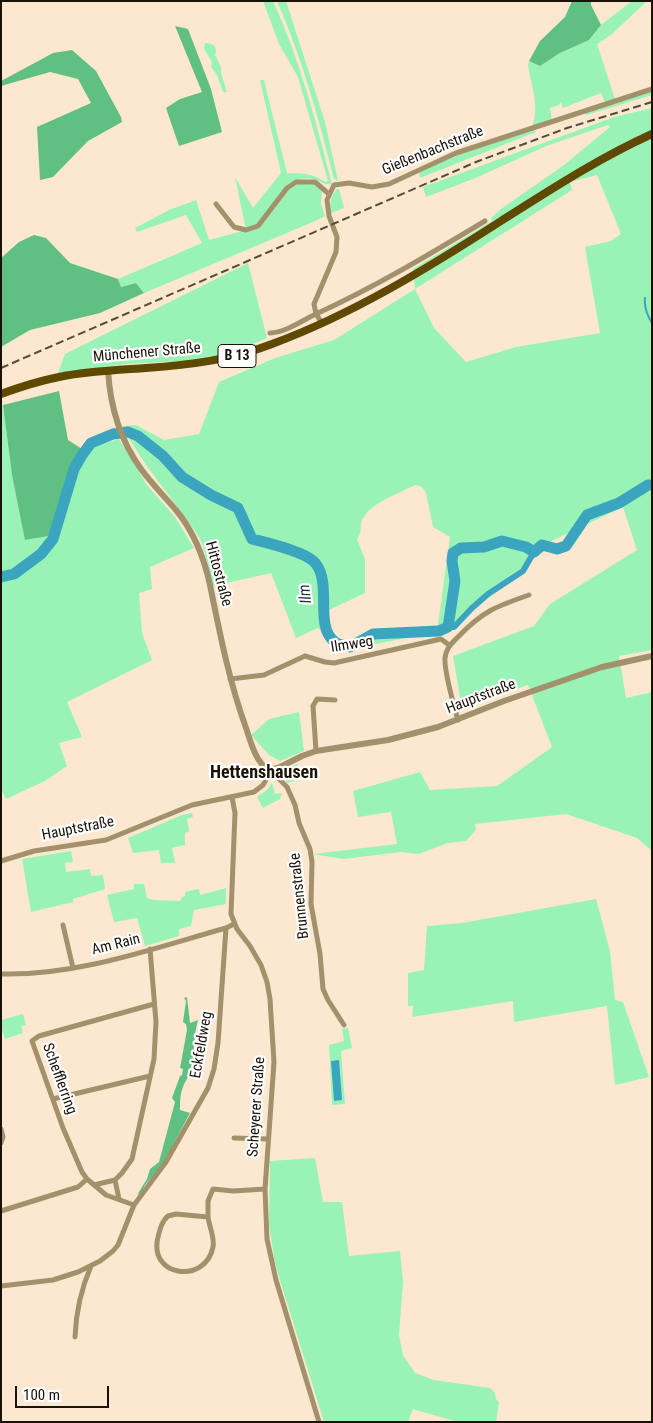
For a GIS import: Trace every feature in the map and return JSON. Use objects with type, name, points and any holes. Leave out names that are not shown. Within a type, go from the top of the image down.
[{"type":"main road","name":"B 13","points":[[322,323],[368,301],[419,273],[586,168],[652,134]]},
{"type":"main road","name":"Münchener Straße","points":[[1,394],[60,376],[187,364],[230,357],[271,345],[322,323]]},
{"type":"street","name":"Gießenbachstraße","points":[[329,194],[334,185],[349,183],[372,187],[389,184],[456,153],[652,89]]},
{"type":"street","points":[[216,204],[234,227],[246,230],[258,226],[287,188],[296,182],[315,182],[329,194],[327,208],[337,237],[337,244],[334,259],[314,304],[316,314],[322,323]]},
{"type":"street","points":[[270,333],[281,331],[332,308],[411,265],[485,221]]},
{"type":"street","name":"Hittostraße","points":[[108,370],[112,406],[126,443],[141,469],[177,512],[199,546],[210,582],[230,679],[257,756],[261,763],[269,769]]},
{"type":"street","points":[[458,720],[445,663],[449,645],[475,619],[488,611],[529,595]]},
{"type":"street","name":"Ilmweg","points":[[230,679],[264,675],[306,656],[334,663],[441,639],[449,645]]},
{"type":"street","name":"Hauptstraße","points":[[1,861],[34,850],[106,840],[192,805],[248,794],[259,789],[267,778],[269,769],[278,768],[316,751],[388,740],[438,727],[602,667],[652,656]]},
{"type":"street","points":[[316,751],[313,706],[317,700],[335,700]]},
{"type":"street","name":"Brunnenstraße","points":[[269,769],[287,787],[310,850],[312,862],[310,904],[320,954],[324,989],[328,1000],[344,1026]]},
{"type":"street","name":"Scheyerer Straße","points":[[232,797],[234,813],[231,905],[234,924],[260,965],[267,982],[270,999],[274,1062],[265,1189],[265,1221],[271,1261],[319,1422]]},
{"type":"street","name":"Am Rain","points":[[1,974],[25,974],[73,968],[150,949],[226,928],[234,924]]},
{"type":"street","points":[[63,925],[73,968]]},
{"type":"street","name":"Eckfeldweg","points":[[1,1286],[53,1280],[78,1272],[108,1256],[116,1248],[134,1205],[166,1162],[208,1088],[212,1077],[218,1043],[226,928]]},
{"type":"street","points":[[94,1185],[115,1180],[132,1159],[150,1076],[156,1037],[150,949]]},
{"type":"street","name":"Schefflerring","points":[[134,1205],[106,1195],[87,1179],[71,1149],[32,1041],[39,1036],[154,1004]]},
{"type":"street","points":[[53,1099],[150,1076]]},
{"type":"street","points":[[1,1129],[3,1137],[1,1143]]},
{"type":"street","points":[[234,1138],[268,1139]]},
{"type":"street","points":[[1,1212],[78,1187],[87,1179]]},
{"type":"street","points":[[115,1180],[119,1199]]},
{"type":"street","points":[[208,1217],[176,1214],[164,1218],[156,1247],[159,1258],[165,1265],[174,1270],[189,1272],[199,1268],[207,1261],[214,1244],[208,1217],[208,1201],[213,1189],[233,1191],[265,1189]]},
{"type":"street","points":[[74,1337],[78,1302],[83,1285],[92,1266]]},
{"type":"green space","points":[[263,1],[273,1],[283,23],[313,114],[332,184],[326,184],[313,179],[304,179],[296,180],[285,186],[314,183],[322,192],[321,204],[325,216],[144,293],[136,283],[121,287],[118,279],[202,243],[186,215],[137,232],[135,228],[169,210],[196,200],[209,240],[246,230],[235,177],[253,208],[281,173],[260,80],[264,80],[287,173],[307,174],[325,182],[328,181],[298,77],[279,44]]},
{"type":"green space","points":[[277,1],[286,1],[325,122],[338,181],[334,179],[309,89]]},
{"type":"green space","points":[[572,1],[591,1],[591,5],[601,25],[589,40],[560,53],[540,66],[529,61],[540,41],[565,17]]},
{"type":"green space","points":[[632,1],[647,1],[611,35],[597,44],[615,99],[605,102],[601,93],[563,108],[561,102],[559,105],[550,108],[552,120],[532,127],[535,104],[528,65],[529,61],[540,66],[560,53],[589,40],[601,25]]},
{"type":"green space","points":[[175,26],[188,29],[211,89],[222,132],[179,146],[166,108],[180,99],[202,92]]},
{"type":"green space","points":[[205,43],[215,46],[215,55],[221,67],[227,92],[223,92],[217,75],[211,67],[212,62],[204,49]]},
{"type":"green space","points":[[72,50],[96,71],[122,122],[88,141],[53,177],[40,180],[37,127],[91,103],[78,79],[50,72],[1,86],[1,81],[53,53]]},
{"type":"green space","points":[[652,91],[652,95],[586,115],[585,113]]},
{"type":"green space","points":[[652,108],[652,650],[619,656],[626,698],[652,692],[652,851],[637,838],[566,814],[475,824],[476,830],[466,841],[448,843],[418,854],[401,852],[343,859],[313,854],[397,844],[391,812],[358,817],[353,791],[420,772],[430,790],[497,786],[552,747],[528,685],[462,708],[453,656],[534,626],[550,604],[637,550],[623,507],[537,548],[526,565],[489,590],[449,630],[339,651],[318,628],[296,638],[271,573],[213,586],[199,537],[140,456],[123,426],[136,425],[164,440],[199,434],[219,382],[275,358],[334,340],[415,289],[413,269],[492,221],[491,218],[501,209],[564,165],[610,127],[608,125],[546,146],[478,177],[426,197],[423,187],[614,117]],"holes":[[[597,175],[621,234],[611,241],[585,247],[600,333],[516,347],[466,362],[434,328],[415,289],[572,190],[570,182]],[[415,485],[422,487],[426,493],[433,527],[450,537],[438,625],[369,632],[349,643],[339,641],[327,623],[327,611],[365,593],[365,559],[357,539],[360,534],[362,520],[378,503]]]},
{"type":"green space","points":[[535,130],[536,132],[420,178],[419,172],[459,154]]},
{"type":"green space","points":[[337,189],[339,189],[344,208],[331,213],[331,200]]},
{"type":"green space","points":[[34,235],[46,238],[70,263],[118,279],[121,287],[136,283],[144,293],[100,313],[30,330],[1,347],[1,258],[19,242]]},
{"type":"green space","points":[[248,263],[267,338],[231,353],[184,361],[127,364],[58,373],[65,354]]},
{"type":"green space","points":[[59,391],[68,440],[82,449],[49,536],[25,540],[12,475],[3,405]]},
{"type":"green space","points":[[3,405],[12,475],[26,540],[49,536],[82,449],[119,439],[147,485],[175,517],[194,548],[150,567],[152,589],[139,593],[142,633],[152,660],[67,702],[82,737],[59,743],[67,766],[45,781],[6,799],[1,789],[1,406]]},
{"type":"green space","points":[[299,712],[304,751],[280,761],[269,755],[251,735],[269,719]]},
{"type":"green space","points":[[297,764],[300,775],[294,777],[294,781],[287,783],[282,772]]},
{"type":"green space","points":[[272,783],[275,794],[282,793],[280,799],[263,808],[257,797],[267,790]]},
{"type":"green space","points":[[192,813],[193,817],[187,819],[189,831],[185,833],[185,845],[172,848],[175,863],[161,863],[159,850],[133,853],[128,838],[182,815]]},
{"type":"green space","points":[[71,851],[73,862],[65,863],[66,872],[90,869],[91,876],[103,875],[105,889],[73,899],[73,902],[31,912],[22,859]]},
{"type":"green space","points":[[134,884],[144,884],[147,898],[154,900],[180,901],[185,896],[185,892],[199,889],[200,895],[226,888],[226,904],[194,910],[191,926],[179,929],[179,936],[145,946],[137,918],[114,922],[107,895],[134,889]]},
{"type":"green space","points":[[596,899],[610,951],[615,1000],[623,1002],[649,1077],[615,1085],[607,1006],[514,1022],[513,1001],[412,1017],[413,1006],[408,1006],[408,973],[424,970],[427,926],[462,923]]},
{"type":"green space","points":[[187,997],[190,1023],[198,1020],[192,1066],[180,1098],[180,1110],[190,1113],[163,1164],[145,1185],[142,1192],[137,1195],[147,1179],[150,1169],[159,1162],[175,1102],[172,1098],[182,1075],[183,1069],[180,1068],[187,1030],[186,1024],[183,1022],[186,1001],[184,998]]},
{"type":"green space","points":[[23,1014],[26,1025],[21,1026],[23,1033],[5,1039],[1,1020]]},
{"type":"green space","points":[[348,1028],[352,1048],[341,1051],[345,1104],[332,1105],[329,1045],[344,1041],[342,1029]]},
{"type":"green space","points":[[315,1158],[323,1202],[342,1202],[349,1256],[400,1251],[403,1282],[399,1335],[403,1355],[415,1373],[434,1380],[490,1388],[495,1393],[496,1399],[499,1402],[496,1422],[458,1422],[413,1409],[408,1422],[324,1422],[275,1264],[269,1224],[270,1161]]},
{"type":"water","points":[[339,1060],[342,1100],[334,1101],[331,1061]]},
{"type":"waterway","points":[[645,298],[646,311],[652,323]]},
{"type":"waterway","name":"Ilm","points":[[1,577],[14,574],[41,554],[53,539],[74,469],[91,443],[113,434],[128,432],[138,436],[163,456],[182,477],[211,495],[238,508],[252,539],[287,548],[312,560],[321,573],[323,583],[325,626],[329,635],[336,643],[350,647],[373,634],[439,631],[448,627],[455,581],[452,561],[453,553],[461,548],[484,547],[502,541],[526,547],[534,552],[542,545],[557,549],[566,546],[587,515],[619,503],[648,485],[652,485]]},
{"type":"waterway","points":[[448,627],[454,627],[488,594],[523,571],[534,552]]},
{"type":"railway","points":[[1,368],[476,162],[567,128],[652,102]]},
{"type":"district","name":"Hettenshausen","points":[[264,773]]}]
